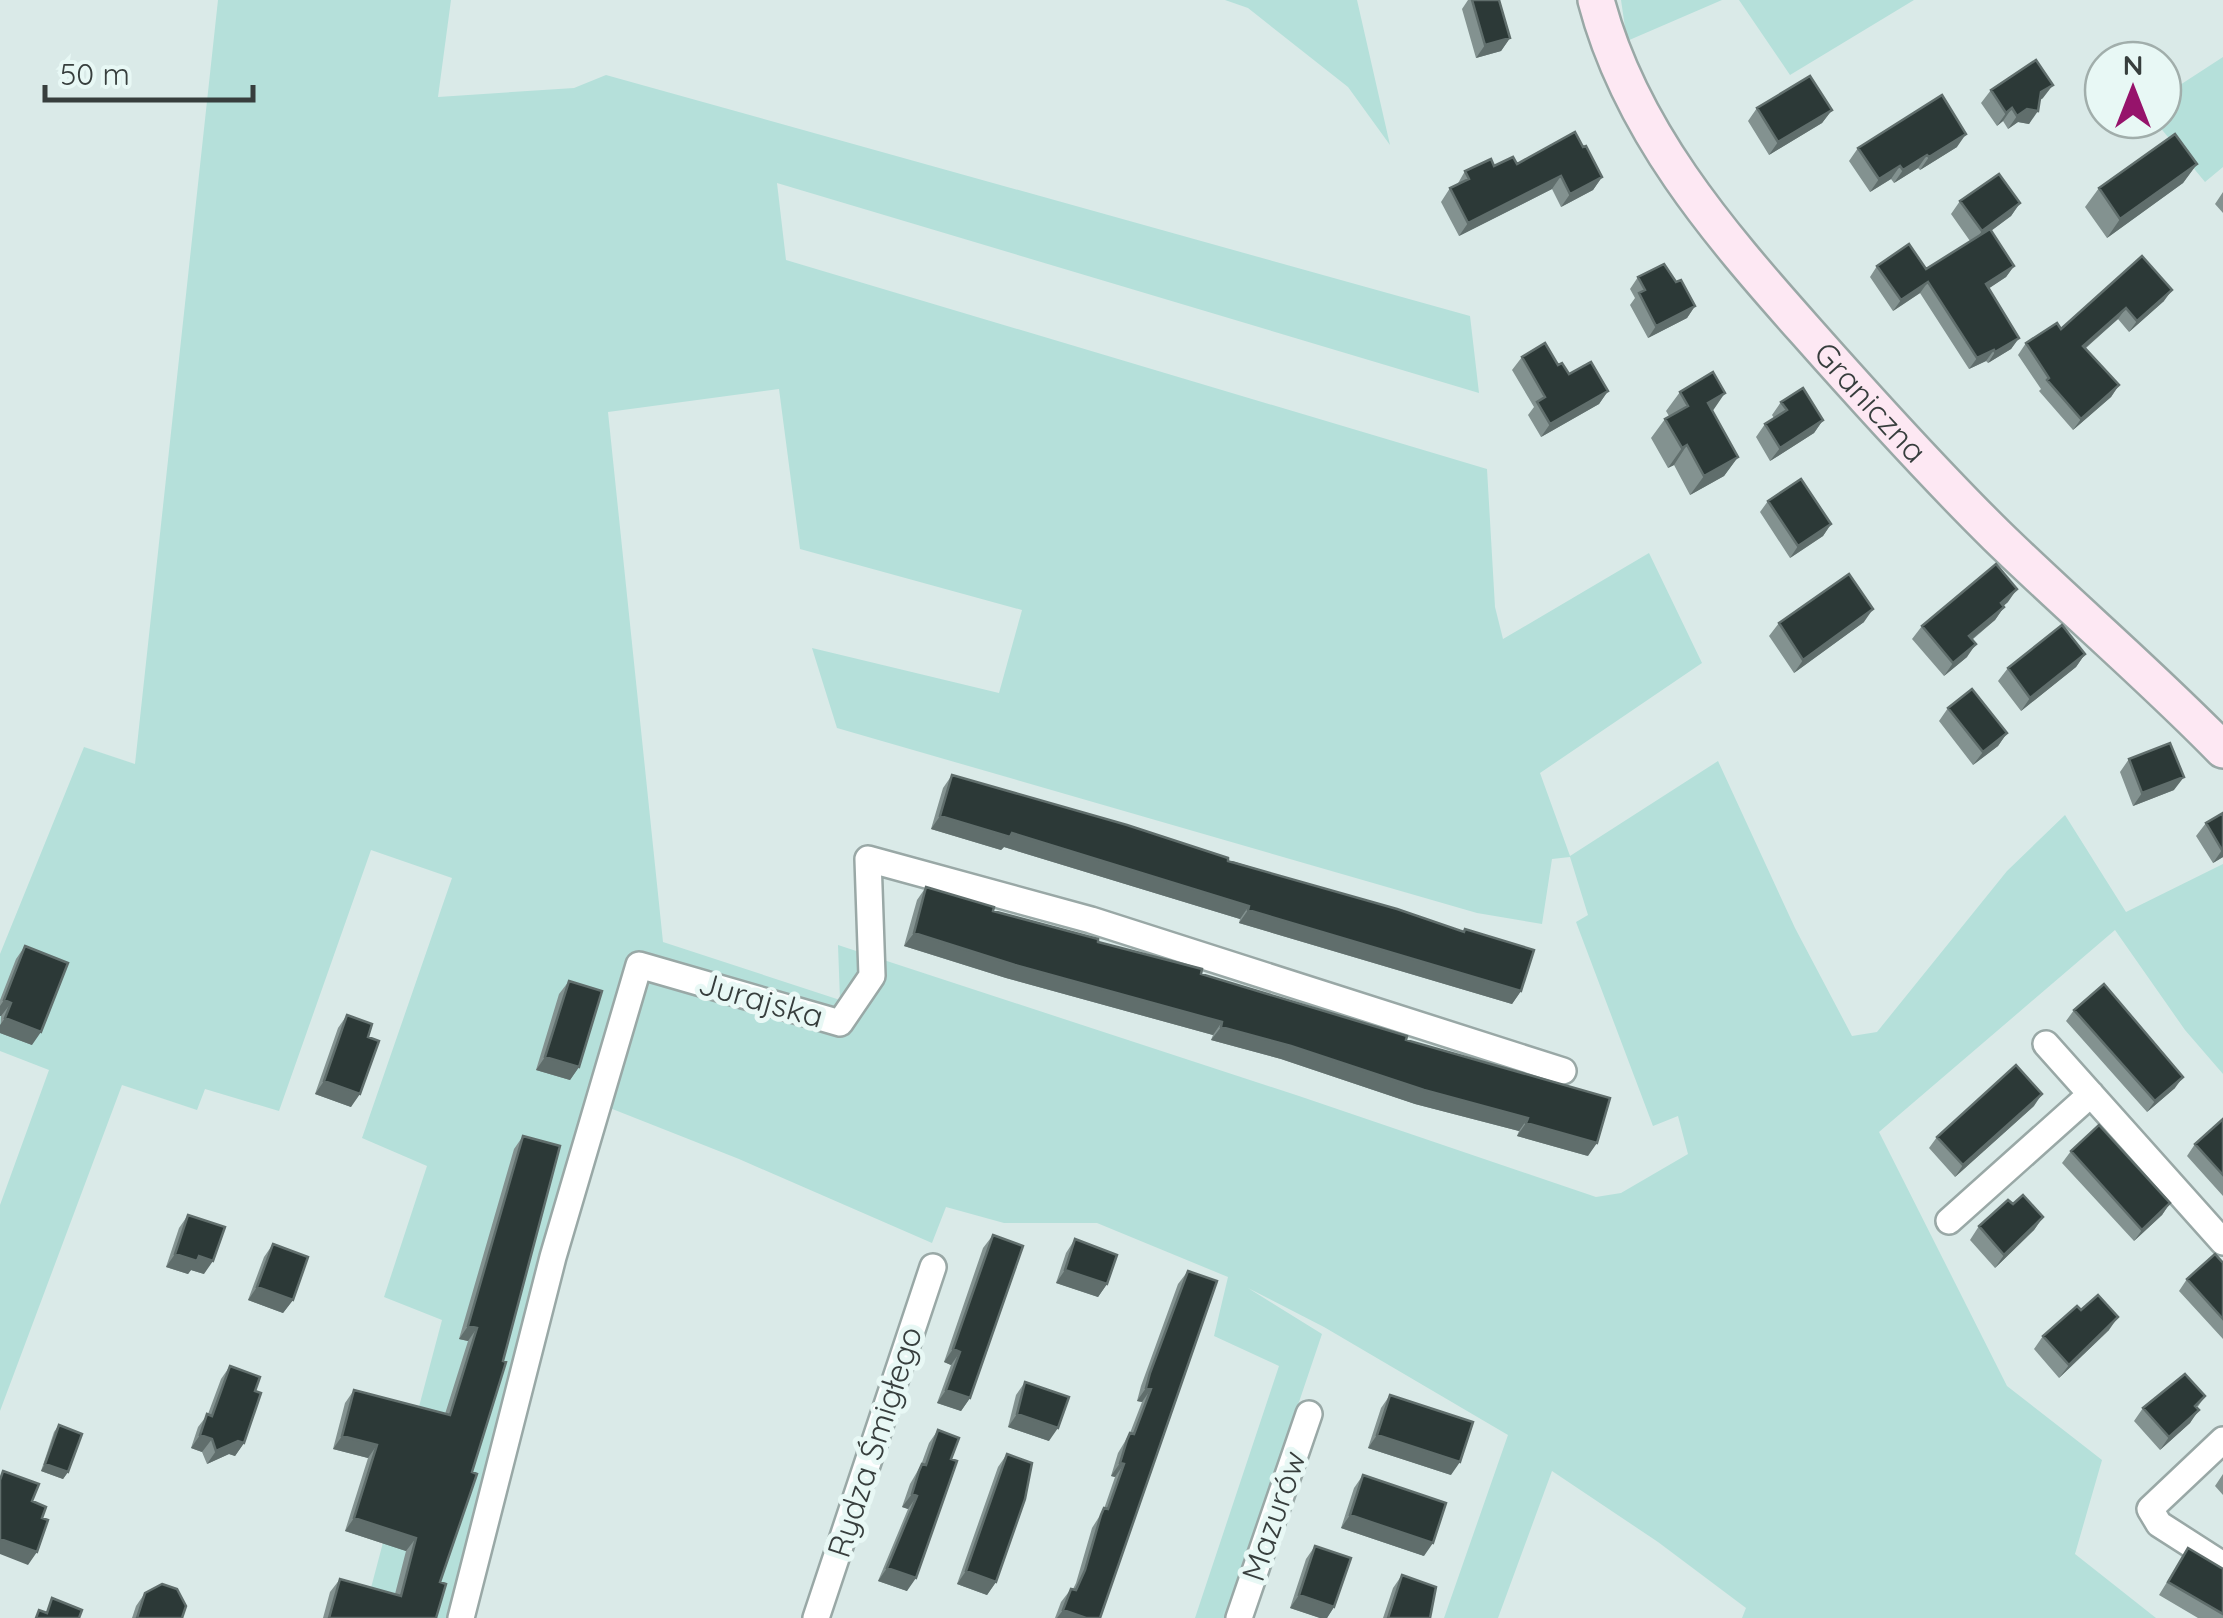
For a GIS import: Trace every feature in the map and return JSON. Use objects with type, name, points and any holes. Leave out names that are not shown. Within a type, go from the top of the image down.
[{"type":"street","name":"Graniczna","points":[[1596,0],[1611,50],[1640,112],[1679,176],[1730,242],[1835,364],[1968,507],[2223,750]]},
{"type":"street","name":"Jurajska","points":[[461,1618],[554,1257],[640,965],[840,1023],[872,976],[868,859],[1090,920],[1563,1072]]},
{"type":"street","points":[[2046,1044],[2223,1242]]},
{"type":"street","points":[[1949,1220],[2091,1094]]},
{"type":"street","name":"Rydza Śmigłego","points":[[816,1618],[933,1267]]},
{"type":"street","name":"Mazurów","points":[[1239,1618],[1308,1414]]},
{"type":"street","points":[[2223,1440],[2150,1509],[2158,1524],[2223,1565]]},
{"type":"shaded area","points":[[218,0],[451,0],[438,97],[574,88],[606,75],[1470,316],[1479,393],[777,183],[786,260],[1487,469],[1495,607],[1503,639],[1649,553],[1702,663],[1540,773],[1570,856],[1718,761],[1795,928],[1852,1036],[1877,1032],[2007,871],[2065,815],[2126,912],[2223,864],[2223,1074],[2185,1030],[2115,930],[1879,1132],[2007,1386],[2102,1460],[2075,1554],[2156,1618],[1742,1618],[1746,1608],[1658,1542],[1552,1471],[1498,1618],[1444,1618],[1508,1435],[1324,1327],[1248,1288],[1322,1334],[1226,1618],[1195,1618],[1279,1366],[1214,1336],[1228,1277],[1097,1223],[1004,1223],[946,1207],[932,1243],[739,1159],[587,1099],[446,1618],[363,1618],[442,1320],[384,1297],[427,1166],[362,1138],[452,878],[371,850],[279,1111],[205,1089],[197,1110],[122,1085],[0,1411],[0,1205],[49,1070],[0,1051],[0,954],[84,747],[135,764]],"holes":[[[779,389],[800,549],[1022,610],[999,693],[812,648],[837,728],[1477,913],[1542,924],[1552,859],[1570,857],[1588,915],[1576,922],[1653,1126],[1678,1116],[1688,1154],[1621,1193],[1596,1197],[838,945],[840,1000],[663,942],[608,412]]]},
{"type":"shaded area","points":[[1225,0],[1357,0],[1390,145],[1348,87],[1248,8]]},
{"type":"shaded area","points":[[1621,0],[1722,0],[1627,41]]},
{"type":"shaded area","points":[[1739,0],[1914,0],[1790,75]]},
{"type":"shaded area","points":[[2223,57],[2223,167],[2205,182],[2170,140],[2183,140],[2183,83]]},
{"type":"building","points":[[1472,0],[1499,0],[1510,38],[1485,45]]},
{"type":"building","points":[[2036,60],[2053,85],[2041,92],[2038,111],[2027,109],[2017,116],[2012,108],[2006,113],[1991,90]]},
{"type":"building","points":[[1810,76],[1832,110],[1778,142],[1757,108]]},
{"type":"building","points":[[1942,95],[1966,134],[1929,157],[1903,170],[1900,166],[1879,179],[1858,148]]},
{"type":"building","points":[[1575,132],[1602,177],[1570,194],[1561,176],[1468,223],[1450,188],[1469,179],[1465,171],[1491,159],[1494,166],[1513,157],[1517,164]]},
{"type":"building","points":[[2167,140],[2179,140],[2197,164],[2120,219],[2099,188]]},
{"type":"building","points":[[1999,174],[2020,203],[1982,231],[1960,201]]},
{"type":"building","points":[[1990,229],[2014,266],[1986,284],[2019,338],[1977,358],[1928,282],[1901,300],[1877,266],[1909,244],[1926,269]]},
{"type":"building","points":[[2142,256],[2172,290],[2137,321],[2126,308],[2083,346],[2119,385],[2081,419],[2047,380],[2026,343],[2057,323],[2061,329]]},
{"type":"building","points":[[1664,264],[1676,282],[1681,280],[1695,306],[1656,326],[1639,293],[1645,290],[1638,277]]},
{"type":"building","points":[[1545,343],[1558,365],[1562,363],[1569,374],[1591,362],[1608,391],[1550,424],[1537,402],[1545,397],[1522,357]]},
{"type":"building","points":[[1713,372],[1725,393],[1708,403],[1738,457],[1704,476],[1687,445],[1682,448],[1665,419],[1688,406],[1680,392]]},
{"type":"building","points":[[1803,388],[1823,420],[1780,448],[1765,424],[1787,410],[1781,402]]},
{"type":"building","points":[[1801,479],[1831,524],[1798,546],[1768,501]]},
{"type":"building","points":[[1996,564],[2017,589],[2001,603],[2004,607],[1969,636],[1976,644],[1953,663],[1922,626]]},
{"type":"building","points":[[1849,574],[1873,609],[1803,660],[1779,623]]},
{"type":"building","points":[[2062,625],[2085,654],[2030,698],[2008,668]]},
{"type":"building","points":[[1972,689],[2007,733],[1983,752],[1948,708]]},
{"type":"building","points":[[2170,743],[2184,777],[2142,793],[2129,759]]},
{"type":"building","points":[[952,775],[1534,950],[1521,991],[1248,910],[1249,906],[1012,833],[1010,837],[940,816]]},
{"type":"building","points":[[2223,813],[2223,849],[2222,850],[2206,823]]},
{"type":"building","points":[[926,887],[994,907],[993,911],[1202,969],[1201,974],[1407,1036],[1406,1040],[1610,1098],[1597,1143],[1526,1123],[1528,1118],[1221,1027],[1222,1022],[914,933]]},
{"type":"building","points":[[25,946],[68,963],[41,1032],[5,1018],[11,1003],[4,1000]]},
{"type":"building","points":[[569,981],[602,991],[579,1067],[545,1057]]},
{"type":"building","points":[[2104,984],[2183,1077],[2155,1101],[2074,1010]]},
{"type":"building","points":[[347,1015],[372,1024],[368,1037],[379,1041],[360,1094],[324,1081]]},
{"type":"building","points":[[2016,1065],[2042,1094],[1963,1165],[1937,1137]]},
{"type":"building","points":[[2223,1119],[2223,1175],[2195,1144]]},
{"type":"building","points":[[2099,1125],[2170,1203],[2142,1230],[2071,1151]]},
{"type":"building","points":[[523,1136],[560,1146],[503,1361],[506,1362],[472,1472],[477,1474],[440,1582],[446,1584],[436,1618],[329,1618],[340,1579],[401,1596],[416,1538],[354,1518],[377,1445],[342,1436],[354,1390],[450,1415],[477,1328],[468,1326]]},
{"type":"building","points":[[2023,1195],[2043,1217],[2004,1255],[1979,1226],[2008,1200],[2013,1204]]},
{"type":"building","points":[[188,1215],[225,1227],[213,1261],[175,1254]]},
{"type":"building","points":[[993,1235],[1023,1246],[970,1398],[946,1390],[960,1352],[953,1349]]},
{"type":"building","points":[[1075,1239],[1117,1255],[1107,1284],[1065,1270]]},
{"type":"building","points":[[273,1244],[308,1257],[293,1300],[257,1287]]},
{"type":"building","points":[[2215,1254],[2223,1263],[2223,1319],[2187,1279]]},
{"type":"building","points":[[1188,1271],[1217,1281],[1100,1618],[1086,1618],[1063,1610],[1071,1589],[1076,1590],[1085,1570],[1104,1508],[1108,1509],[1124,1464],[1120,1463],[1127,1440],[1130,1433],[1134,1434],[1151,1389],[1146,1388],[1150,1373]]},
{"type":"building","points":[[2098,1295],[2118,1317],[2069,1365],[2043,1336],[2077,1306],[2081,1310]]},
{"type":"building","points":[[230,1366],[260,1377],[255,1391],[261,1393],[244,1443],[238,1441],[216,1451],[212,1439],[200,1435],[207,1414],[212,1416]]},
{"type":"building","points":[[2185,1374],[2205,1396],[2195,1406],[2199,1410],[2169,1437],[2143,1408]]},
{"type":"building","points":[[1025,1382],[1069,1397],[1058,1428],[1017,1414]]},
{"type":"building","points":[[1390,1395],[1473,1422],[1460,1462],[1377,1435]]},
{"type":"building","points":[[59,1425],[82,1434],[68,1472],[45,1464]]},
{"type":"building","points":[[938,1430],[959,1438],[951,1459],[957,1461],[916,1578],[887,1568],[917,1496],[912,1494],[919,1471],[922,1464],[926,1465]]},
{"type":"building","points":[[1007,1454],[1032,1463],[1025,1499],[996,1582],[966,1571]]},
{"type":"building","points":[[3,1471],[39,1484],[32,1501],[46,1507],[42,1518],[48,1520],[37,1552],[0,1539]]},
{"type":"building","points":[[1363,1475],[1446,1503],[1433,1543],[1350,1515]]},
{"type":"building","points":[[1315,1546],[1351,1558],[1334,1607],[1299,1595]]},
{"type":"building","points":[[2188,1548],[2223,1569],[2223,1614],[2168,1582]]},
{"type":"building","points":[[1402,1575],[1436,1587],[1430,1618],[1388,1618]]},
{"type":"building","points":[[162,1584],[177,1589],[186,1606],[182,1618],[137,1618],[145,1593]]},
{"type":"building","points":[[52,1598],[82,1610],[79,1618],[36,1618],[39,1610],[47,1613]]}]
